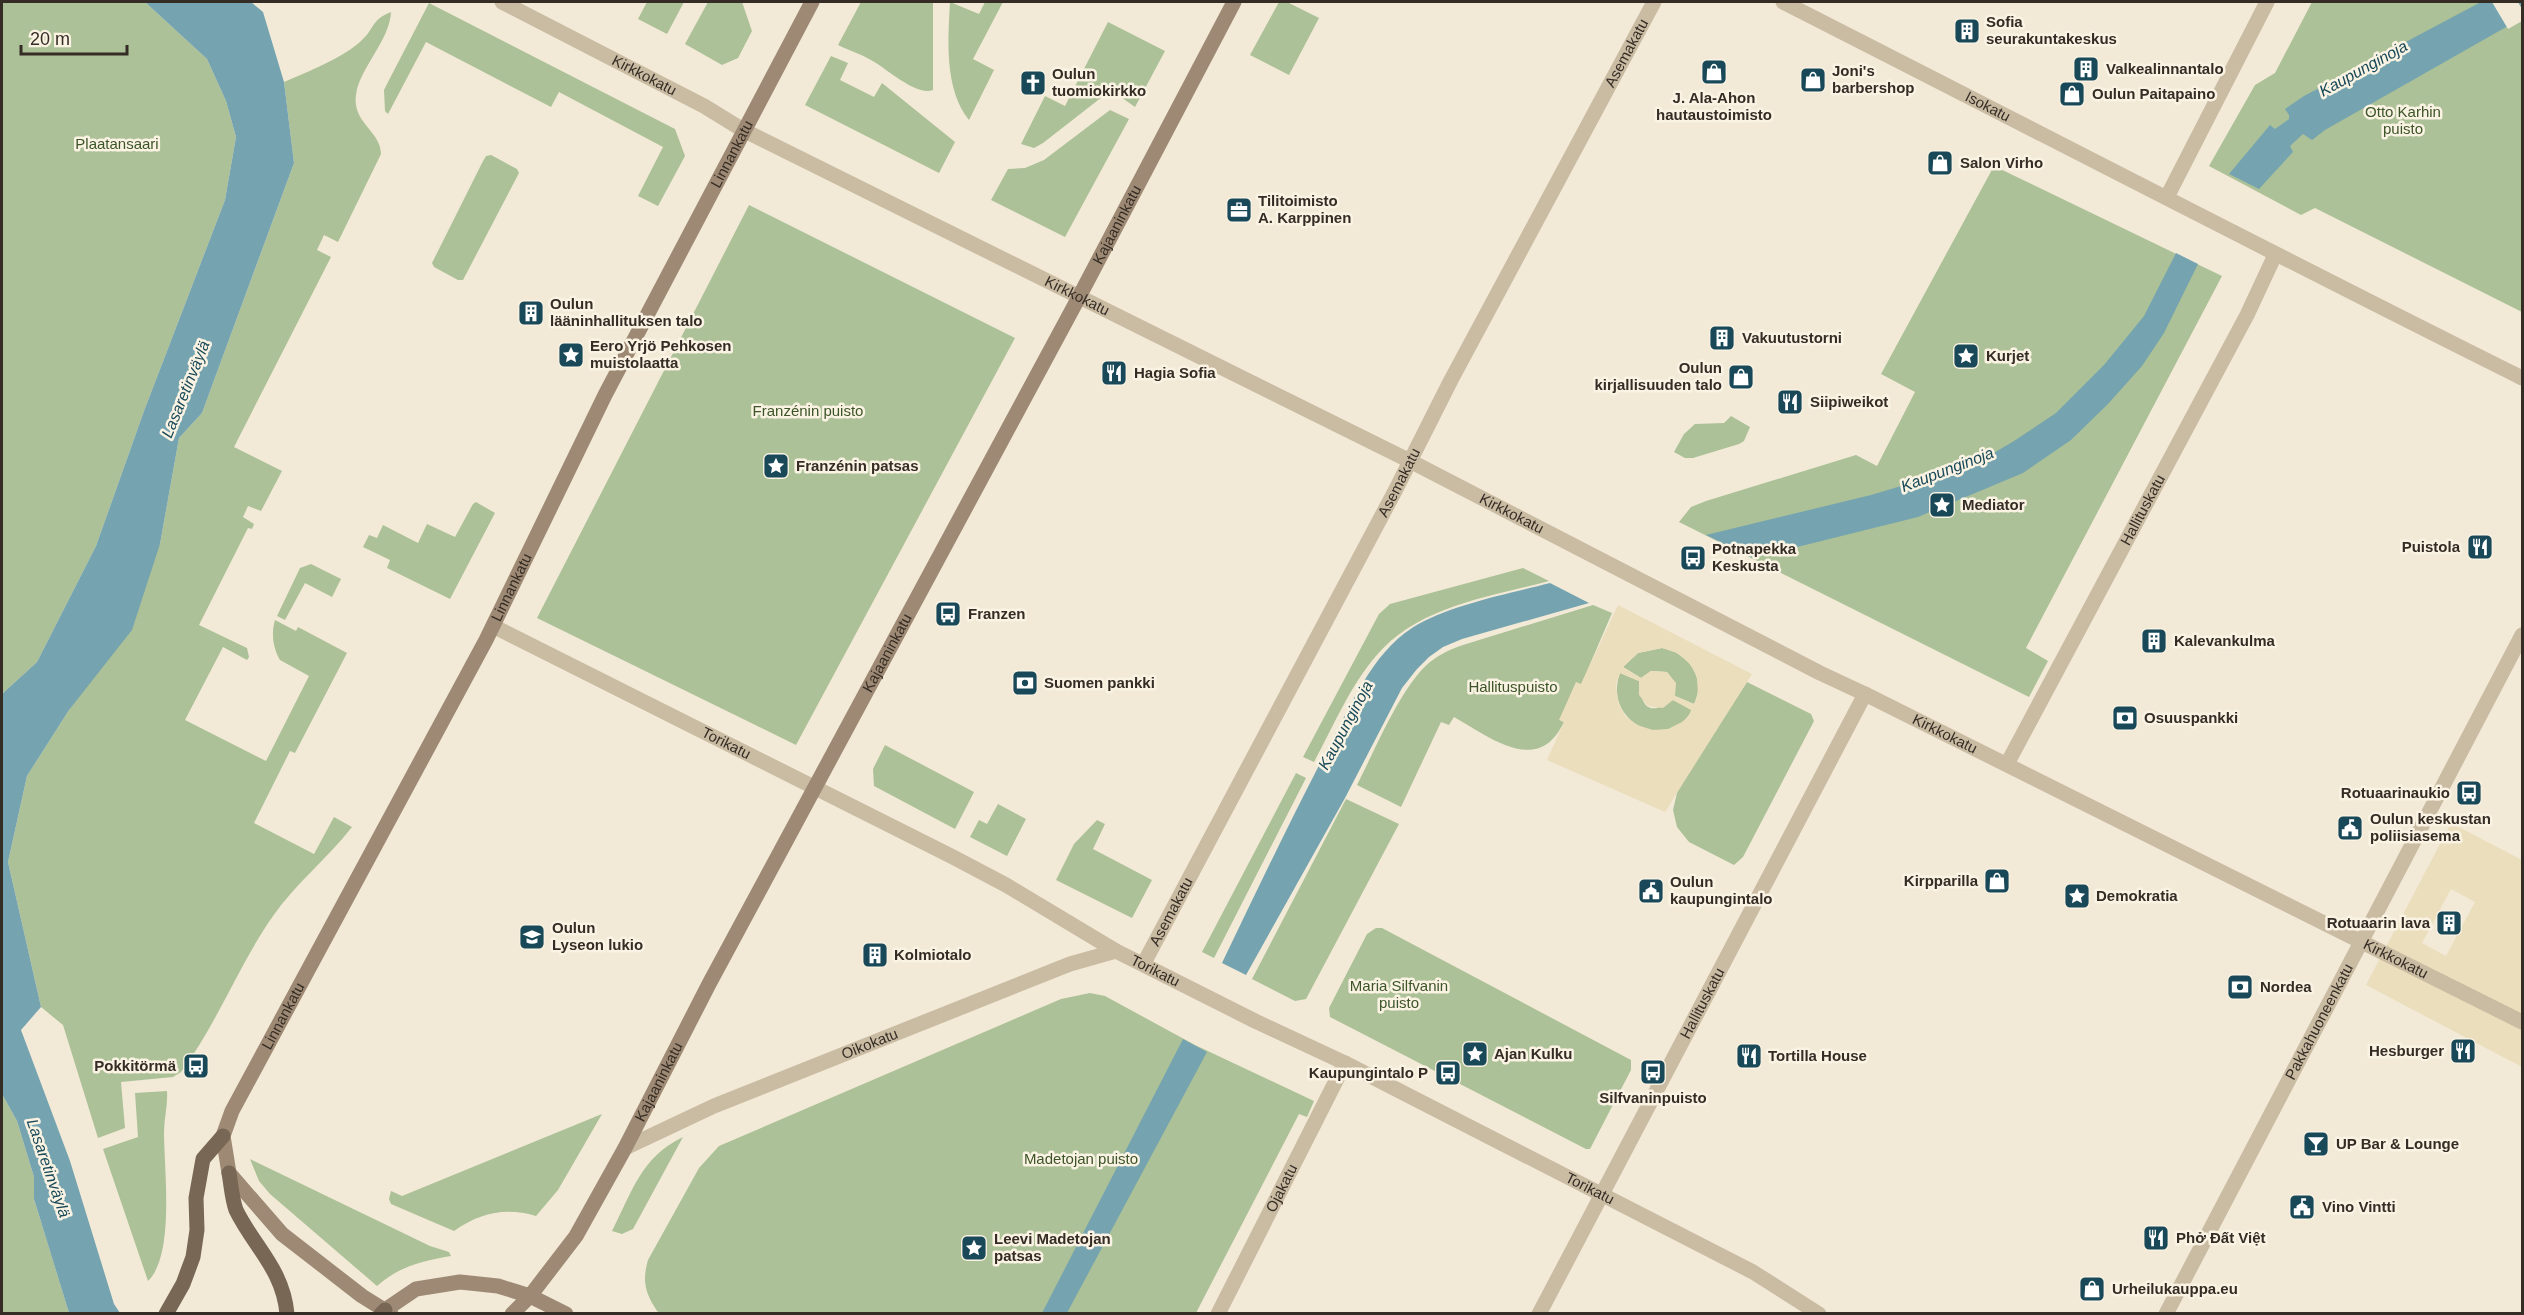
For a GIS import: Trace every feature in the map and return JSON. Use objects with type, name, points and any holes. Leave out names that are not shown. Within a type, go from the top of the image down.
[{"type":"main road","name":"Linnankatu","points":[[229,1173],[223,1136],[232,1111],[493,626],[604,395],[742,130],[812,2]]},
{"type":"main road","name":"Kajaaninkatu","points":[[512,1314],[530,1296],[576,1236],[626,1148],[813,788],[1079,297],[1234,2]]},
{"type":"main road","points":[[167,1312],[193,1257],[197,1230],[196,1198],[203,1159],[223,1136]]},
{"type":"main road","points":[[229,1173],[257,1208],[282,1234],[386,1312],[416,1289],[460,1282],[498,1286],[530,1296],[566,1314]]},
{"type":"main road","points":[[229,1173],[236,1209],[271,1264],[285,1294],[287,1314]]},
{"type":"street","name":"Kirkkokatu","points":[[502,2],[704,106],[742,130],[1410,461],[1820,673],[2523,1022]]},
{"type":"street","name":"Asemakatu","points":[[1144,963],[1451,380],[1654,2]]},
{"type":"street","name":"Isokatu","points":[[1783,2],[2167,197],[2275,255]]},
{"type":"street","points":[[2167,197],[2267,2]]},
{"type":"street","points":[[2275,255],[2523,378]]},
{"type":"street","name":"Hallituskatu","points":[[2007,764],[2247,315],[2275,255]]},
{"type":"street","name":"Torikatu","points":[[493,626],[1006,885],[1116,951],[1144,963],[1255,1021],[1345,1063],[1754,1272],[1819,1314]]},
{"type":"street","name":"Pakkahuoneenkatu","points":[[2166,1314],[2523,635]]},
{"type":"street","name":"Hallituskatu","points":[[1539,1314],[1865,694]]},
{"type":"street","name":"Oikokatu","points":[[626,1148],[714,1106],[1070,964],[1116,951]]},
{"type":"street","name":"Ojakatu","points":[[1218,1314],[1345,1063]]},
{"type":"green space","name":"Plaatansaari","points":[[2,2],[145,2],[207,59],[226,101],[236,137],[225,200],[144,411],[96,546],[37,662],[2,694]]},
{"type":"green space","points":[[647,2],[684,2],[667,34],[638,19]]},
{"type":"green space","points":[[708,2],[742,2],[752,31],[738,58],[722,65],[685,44]]},
{"type":"green space","points":[[861,2],[933,2],[933,90],[926,91],[911,86],[871,60],[838,45]]},
{"type":"green space","points":[[950,2],[979,14],[985,2],[1003,2],[973,59],[994,70],[969,120],[961,108],[951,79]]},
{"type":"green space","points":[[1279,2],[1287,2],[1319,18],[1289,75],[1250,55]]},
{"type":"green space","name":"Otto Karhin puisto","points":[[2312,2],[2522,2],[2522,312],[2315,208],[2301,215],[2209,166],[2255,85],[2275,73]]},
{"type":"green space","points":[[429,3],[675,129],[685,156],[658,206],[638,196],[663,147],[559,92],[551,107],[426,42],[388,114],[385,111],[384,90]]},
{"type":"green space","points":[[391,12],[386,33],[358,85],[356,95],[358,113],[377,139],[381,154],[338,242],[324,235],[317,250],[331,257],[234,447],[282,471],[261,511],[248,506],[243,517],[254,524],[252,529],[248,528],[199,625],[247,648],[249,657],[247,660],[223,647],[185,720],[266,761],[309,676],[280,660],[273,640],[275,620],[296,631],[298,627],[347,653],[295,753],[290,751],[254,823],[314,854],[334,817],[352,827],[273,916],[260,935],[206,1034],[181,1072],[173,1077],[121,1082],[125,1128],[98,1138],[63,1025],[41,1007],[8,862],[27,776],[69,710],[160,544],[179,438],[202,413],[294,163],[284,82],[346,52],[366,36],[376,21]]},
{"type":"green space","points":[[1108,22],[1165,51],[1135,107],[1111,90],[1043,143],[1034,148],[1021,144],[1045,96],[1065,106]]},
{"type":"green space","points":[[831,56],[848,63],[840,80],[874,97],[882,83],[955,142],[939,173],[805,105]]},
{"type":"green space","points":[[1110,110],[1129,119],[1065,237],[991,200],[1008,169],[1025,168],[1044,160]]},
{"type":"green space","points":[[491,155],[517,169],[519,173],[463,280],[458,280],[434,267],[432,263],[482,163],[486,156]]},
{"type":"green space","points":[[1994,166],[2222,276],[2026,648],[2048,661],[2029,697],[1679,522],[1691,507],[1706,501],[1856,455],[1877,466],[1915,392],[1881,374]]},
{"type":"green space","name":"Franzénin puisto","points":[[749,205],[1015,338],[796,745],[537,618]]},
{"type":"green space","points":[[1731,416],[1750,427],[1744,441],[1693,458],[1685,458],[1674,452],[1684,434],[1695,424],[1724,423]]},
{"type":"green space","points":[[476,502],[495,513],[450,599],[387,568],[390,560],[363,547],[369,535],[377,538],[383,525],[418,543],[427,524],[455,537]]},
{"type":"green space","points":[[311,564],[341,579],[332,597],[305,583],[285,620],[277,616],[300,568]]},
{"type":"green space","points":[[1523,568],[1549,581],[1456,606],[1412,625],[1393,639],[1376,656],[1358,680],[1314,762],[1303,757],[1379,614],[1390,604]]},
{"type":"green space","name":"Hallituspuisto","points":[[1593,605],[1612,613],[1581,685],[1576,683],[1560,720],[1564,722],[1553,738],[1541,747],[1527,750],[1513,748],[1454,717],[1449,725],[1441,722],[1401,807],[1357,785],[1399,702],[1419,673],[1430,662],[1459,647]]},
{"type":"green space","points":[[1662,648],[1680,655],[1693,668],[1698,685],[1694,704],[1675,696],[1675,683],[1667,672],[1651,671],[1641,678],[1623,667],[1638,653]]},
{"type":"green space","points":[[1620,673],[1639,681],[1643,701],[1649,707],[1662,706],[1673,700],[1692,710],[1681,723],[1668,730],[1653,731],[1640,726],[1628,718],[1620,705],[1617,690]]},
{"type":"green space","points":[[1747,682],[1811,714],[1814,721],[1743,857],[1734,865],[1689,842],[1677,827],[1673,810],[1678,789]]},
{"type":"green space","points":[[885,745],[974,792],[955,829],[874,786],[873,769]]},
{"type":"green space","points":[[1296,773],[1306,778],[1214,958],[1202,952]]},
{"type":"green space","points":[[1346,799],[1399,824],[1306,999],[1295,1001],[1252,979]]},
{"type":"green space","points":[[998,804],[1026,819],[1007,856],[970,837],[979,820],[987,824]]},
{"type":"green space","points":[[1097,820],[1105,824],[1093,849],[1152,880],[1132,918],[1056,880],[1074,844]]},
{"type":"green space","name":"Maria Silfvanin puisto","points":[[1376,928],[1382,928],[1631,1060],[1631,1070],[1590,1149],[1586,1149],[1330,1017],[1329,1008],[1367,934]]},
{"type":"green space","name":"Madetojan puisto","points":[[1090,993],[1105,996],[1195,1045],[1314,1101],[1307,1117],[1299,1114],[1196,1313],[660,1313],[657,1311],[646,1287],[645,1274],[648,1260],[699,1168],[719,1146],[1061,999]]},
{"type":"green space","points":[[167,1091],[164,1132],[165,1232],[162,1252],[156,1269],[148,1281],[103,1149],[138,1137],[135,1093]]},
{"type":"green space","points":[[2,1094],[17,1121],[34,1177],[34,1199],[69,1313],[2,1313]]},
{"type":"green space","points":[[602,1114],[558,1190],[536,1216],[514,1212],[493,1213],[473,1220],[454,1231],[391,1204],[389,1199],[391,1191],[402,1196]]},
{"type":"green space","points":[[683,1137],[633,1229],[622,1234],[612,1231],[632,1189],[647,1165],[669,1145]]},
{"type":"green space","points":[[250,1159],[430,1246],[449,1252],[451,1256],[421,1262],[403,1269],[377,1286],[270,1194],[259,1181]]},
{"type":"shaded area","points":[[1618,605],[1752,674],[1665,812],[1547,760],[1564,722],[1559,720],[1576,682],[1581,684]],"holes":[[[1662,648],[1677,653],[1694,670],[1698,694],[1694,704],[1675,696],[1676,683],[1667,672],[1651,671],[1641,678],[1623,667],[1638,653]],[[1620,673],[1639,681],[1639,695],[1648,706],[1663,708],[1673,700],[1691,710],[1689,716],[1668,729],[1653,730],[1637,725],[1625,716],[1618,701],[1616,684]]]},
{"type":"shaded area","points":[[2451,823],[2522,860],[2522,1067],[2366,985]],"holes":[[[2451,889],[2475,902],[2446,956],[2422,943]]]},
{"type":"water","name":"Lasaretinväylä","points":[[145,2],[251,2],[263,12],[284,82],[294,163],[202,413],[179,438],[160,544],[132,630],[69,710],[27,776],[8,862],[41,1007],[21,1030],[70,1161],[114,1304],[120,1313],[69,1313],[34,1199],[34,1177],[17,1121],[2,1094],[2,694],[37,662],[96,546],[144,411],[225,200],[236,137],[226,101],[207,59]]},
{"type":"water","name":"Kaupunginoja","points":[[2481,2],[2522,2],[2522,18],[2325,130],[2312,140],[2303,134],[2290,146],[2293,152],[2259,189],[2229,174],[2270,125],[2275,129],[2289,119],[2285,109],[2304,96]]},
{"type":"water","points":[[2176,253],[2198,264],[2164,333],[2142,366],[2071,440],[2023,473],[1918,517],[1753,558],[1706,535],[1871,495],[1975,464],[2014,441],[2056,413],[2104,365],[2144,316]]},
{"type":"water","name":"Kaupunginoja","points":[[1550,583],[1589,603],[1462,639],[1443,647],[1417,669],[1402,688],[1345,798],[1246,975],[1222,963],[1346,714],[1364,681],[1385,652],[1412,628],[1443,613],[1479,601]]},
{"type":"water","points":[[1183,1039],[1207,1052],[1067,1313],[1042,1313]]},
{"type":"pier","points":[[2492,2],[2518,2],[2522,9],[2522,21],[2508,29]]},
{"type":"place","name":"Sofia seurakuntakeskus","points":[[1967,31]]},
{"type":"place","name":"Valkealinnantalo","points":[[2086,69]]},
{"type":"place","name":"J. Ala-Ahon hautaustoimisto","points":[[1714,72]]},
{"type":"place","name":"Joni's barbershop","points":[[1813,80]]},
{"type":"place","name":"Oulun tuomiokirkko","points":[[1033,83]]},
{"type":"place","name":"Oulun Paitapaino","points":[[2072,94]]},
{"type":"place","name":"Salon Virho","points":[[1940,163]]},
{"type":"place","name":"Tilitoimisto A. Karppinen","points":[[1239,210]]},
{"type":"place","name":"Oulun lääninhallituksen talo","points":[[531,313]]},
{"type":"place","name":"Vakuutustorni","points":[[1722,338]]},
{"type":"place","name":"Eero Yrjö Pehkosen muistolaatta","points":[[571,355]]},
{"type":"place","name":"Kurjet","points":[[1966,356]]},
{"type":"place","name":"Hagia Sofia","points":[[1114,373]]},
{"type":"place","name":"Oulun kirjallisuuden talo","points":[[1741,377]]},
{"type":"place","name":"Siipiweikot","points":[[1790,402]]},
{"type":"place","name":"Franzénin patsas","points":[[776,466]]},
{"type":"place","name":"Mediator","points":[[1942,505]]},
{"type":"place","name":"Puistola","points":[[2480,547]]},
{"type":"place","name":"Potnapekka Keskusta","points":[[1693,558]]},
{"type":"place","name":"Franzen","points":[[948,614]]},
{"type":"place","name":"Kalevankulma","points":[[2154,641]]},
{"type":"place","name":"Suomen pankki","points":[[1025,683]]},
{"type":"place","name":"Osuuspankki","points":[[2125,718]]},
{"type":"place","name":"Rotuaarinaukio","points":[[2469,793]]},
{"type":"place","name":"Oulun keskustan poliisiasema","points":[[2350,828]]},
{"type":"place","name":"Kirpparilla","points":[[1997,881]]},
{"type":"place","name":"Oulun kaupungintalo","points":[[1651,891]]},
{"type":"place","name":"Demokratia","points":[[2077,896]]},
{"type":"place","name":"Rotuaarin lava","points":[[2449,923]]},
{"type":"place","name":"Oulun Lyseon lukio","points":[[532,937]]},
{"type":"place","name":"Kolmiotalo","points":[[875,955]]},
{"type":"place","name":"Nordea","points":[[2240,987]]},
{"type":"place","name":"Hesburger","points":[[2463,1051]]},
{"type":"place","name":"Ajan Kulku","points":[[1475,1054]]},
{"type":"place","name":"Tortilla House","points":[[1749,1056]]},
{"type":"place","name":"Pokkitörmä","points":[[196,1066]]},
{"type":"place","name":"Silfvaninpuisto","points":[[1653,1072]]},
{"type":"place","name":"Kaupungintalo P","points":[[1448,1073]]},
{"type":"place","name":"UP Bar & Lounge","points":[[2316,1144]]},
{"type":"place","name":"Vino Vintti","points":[[2302,1207]]},
{"type":"place","name":"Phở Đất Việt","points":[[2156,1238]]},
{"type":"place","name":"Leevi Madetojan patsas","points":[[974,1248]]},
{"type":"place","name":"Urheilukauppa.eu","points":[[2092,1289]]}]
